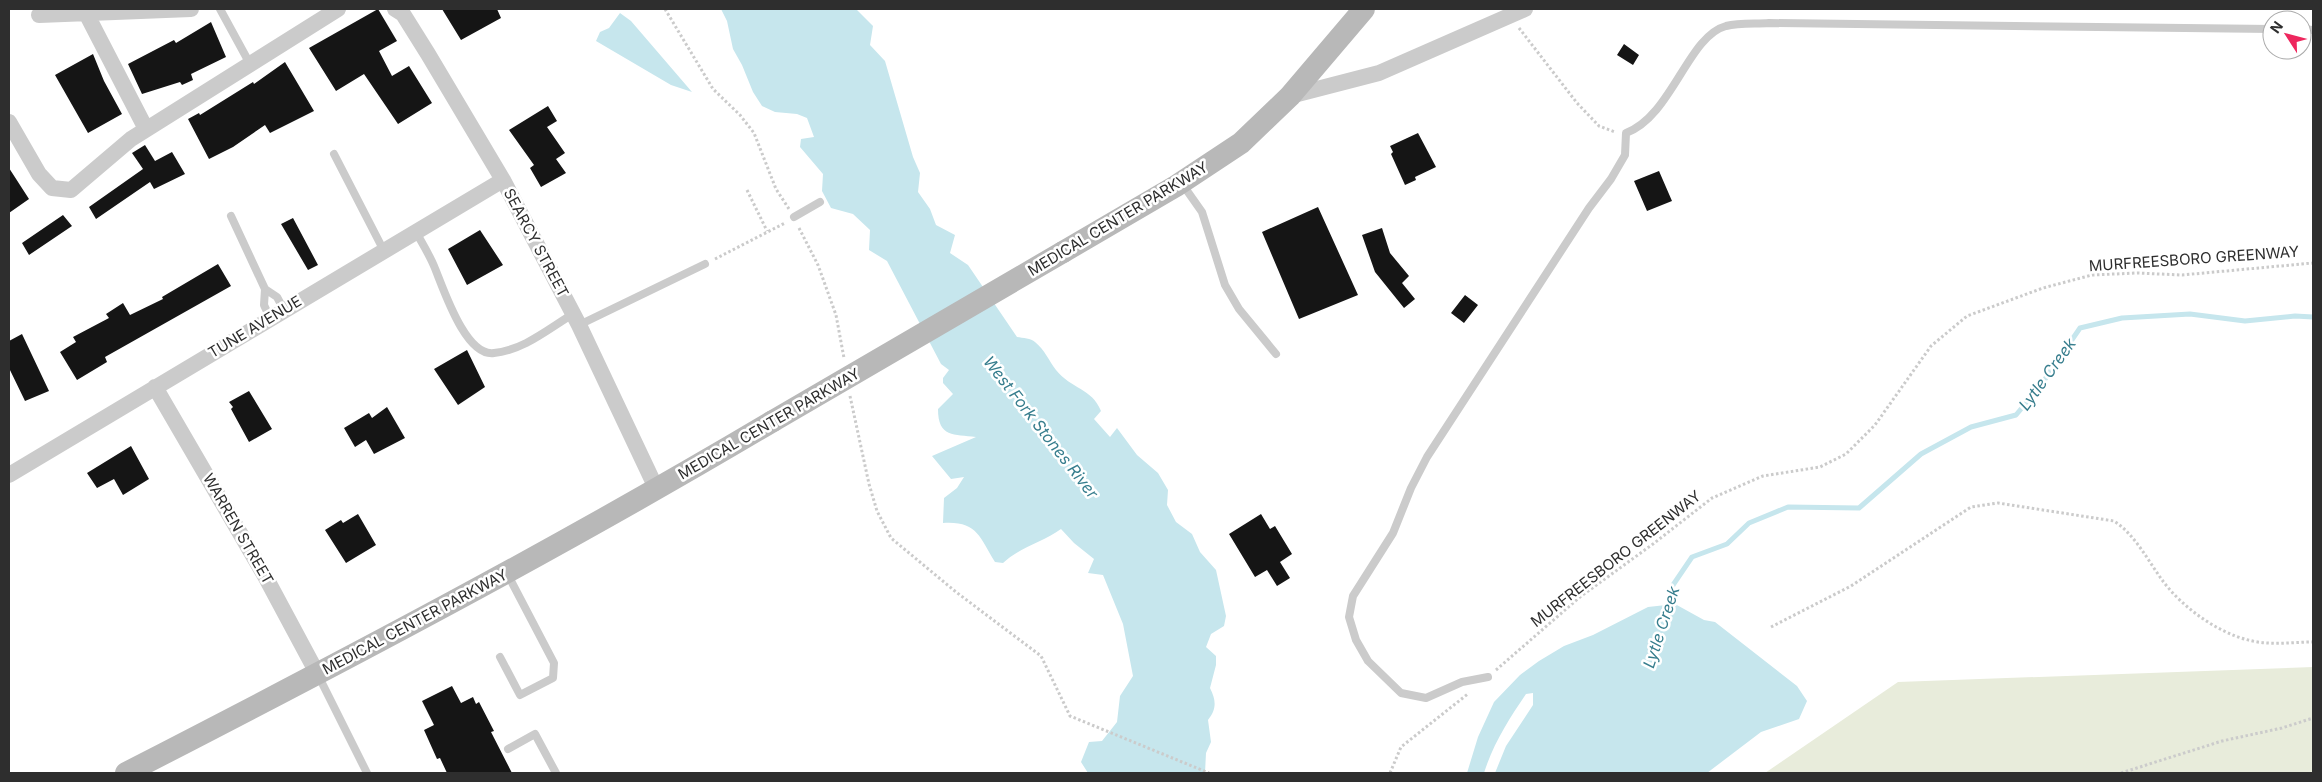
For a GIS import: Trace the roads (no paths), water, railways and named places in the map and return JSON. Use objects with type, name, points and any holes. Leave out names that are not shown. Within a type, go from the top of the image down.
[{"type":"main road","name":"MEDICAL CENTER PARKWAY","points":[[126,773],[318,674],[657,490],[1181,182],[1241,143],[1290,96],[1364,9]]},
{"type":"street","points":[[39,15],[191,9]]},
{"type":"street","points":[[9,122],[39,174],[52,188],[71,190],[131,139],[338,9]]},
{"type":"street","name":"SEARCY STREET","points":[[395,9],[403,14],[503,180],[576,320],[657,490]]},
{"type":"street","points":[[1290,96],[1379,73],[1525,9]]},
{"type":"street","points":[[86,13],[146,129]]},
{"type":"street","name":"TUNE AVENUE","points":[[9,475],[155,386],[503,180]]},
{"type":"street","name":"WARREN STREET","points":[[155,386],[265,576],[318,674]]},
{"type":"lane","points":[[220,9],[250,64]]},
{"type":"lane","points":[[1488,678],[1462,682],[1426,698],[1401,693],[1368,661],[1356,640],[1349,617],[1353,596],[1393,533],[1411,488],[1427,457],[1589,208],[1611,179],[1625,155],[1626,133],[1636,130],[1647,121],[1665,99],[1693,55],[1712,35],[1726,26],[1769,23],[2262,29]]},
{"type":"lane","points":[[334,154],[384,251]]},
{"type":"lane","points":[[1181,182],[1202,212],[1224,285],[1239,309],[1276,354]]},
{"type":"lane","points":[[794,217],[820,202]]},
{"type":"lane","points":[[231,216],[265,289],[264,305],[277,314]]},
{"type":"lane","points":[[416,232],[433,264],[453,314],[475,347],[492,354],[522,346],[576,320],[705,264]]},
{"type":"lane","points":[[265,289],[276,297],[277,314]]},
{"type":"lane","points":[[500,657],[520,695],[553,678],[554,663],[525,604],[507,573]]},
{"type":"lane","points":[[318,674],[367,773]]},
{"type":"lane","points":[[508,749],[535,734],[556,773]]},
{"type":"water","name":"West Fork Stones River","points":[[721,9],[856,9],[873,26],[870,45],[885,61],[913,157],[920,173],[918,192],[930,209],[936,225],[955,235],[950,253],[968,265],[1017,337],[1035,342],[1042,348],[1062,376],[1087,393],[1097,403],[1101,411],[1094,419],[1110,437],[1117,428],[1137,455],[1158,473],[1168,490],[1167,505],[1176,522],[1192,534],[1200,552],[1216,570],[1226,616],[1224,626],[1211,634],[1206,647],[1216,656],[1216,665],[1210,688],[1215,704],[1208,720],[1211,742],[1206,753],[1205,773],[1088,773],[1081,762],[1089,742],[1102,741],[1117,722],[1120,696],[1133,676],[1123,624],[1103,575],[1088,573],[1094,559],[1074,543],[1061,529],[1010,557],[1003,563],[995,562],[976,532],[970,528],[954,523],[943,523],[944,498],[957,488],[964,477],[951,479],[932,456],[976,437],[949,433],[941,425],[938,409],[953,394],[943,383],[943,378],[949,370],[941,364],[887,261],[869,250],[870,230],[853,214],[831,208],[822,191],[823,174],[800,147],[801,139],[814,137],[807,118],[797,114],[775,112],[762,106],[753,92],[733,49],[727,21]]},
{"type":"water","points":[[620,13],[631,21],[692,92],[671,85],[596,41],[600,32],[609,28]]},
{"type":"water","points":[[1675,604],[1704,620],[1715,622],[1797,686],[1807,701],[1799,719],[1761,732],[1707,773],[1495,773],[1506,746],[1533,705],[1533,693],[1526,694],[1497,742],[1484,773],[1467,773],[1478,737],[1494,702],[1520,675],[1564,646],[1593,635],[1648,607]]},
{"type":"waterway","name":"Lytle Creek","points":[[1667,610],[1673,585],[1692,557],[1727,544],[1749,523],[1788,507],[1859,508],[1921,454],[1971,427],[2016,415],[2041,385],[2080,328],[2122,318],[2190,314],[2245,321],[2295,316],[2313,317]]}]
